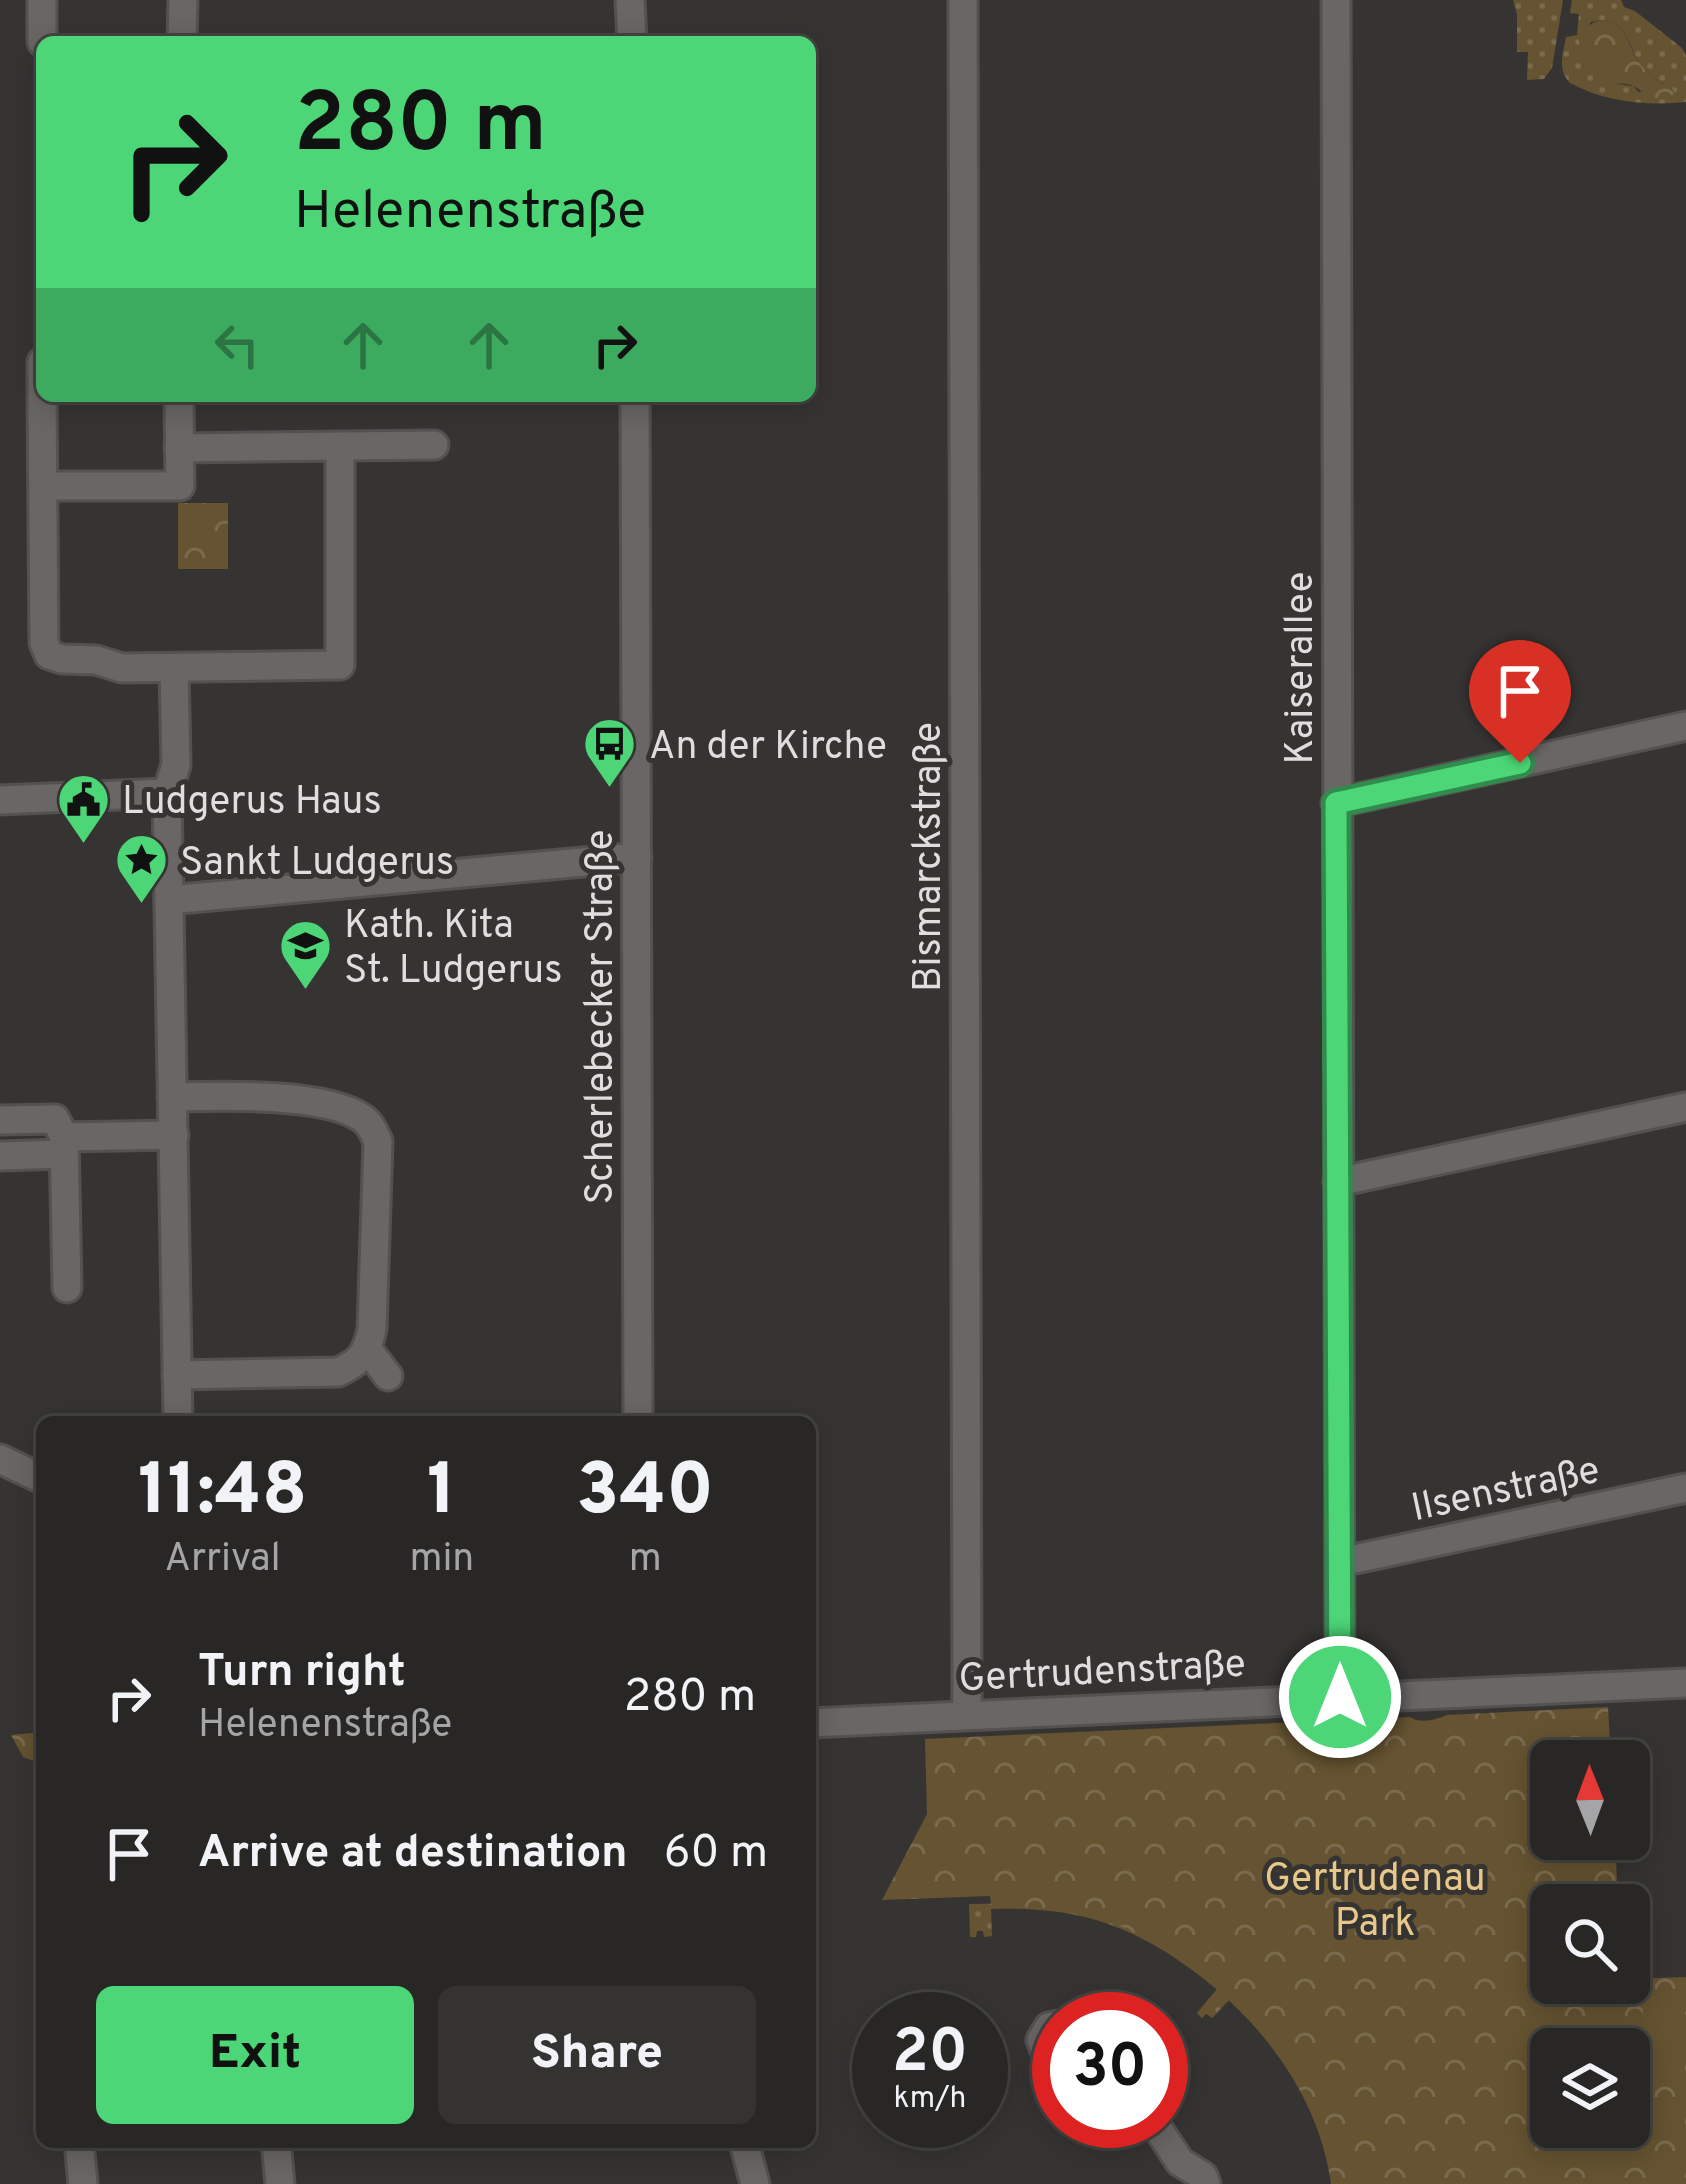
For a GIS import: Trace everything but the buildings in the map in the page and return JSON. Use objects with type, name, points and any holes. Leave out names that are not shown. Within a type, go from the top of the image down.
[{"type":"street","points":[[42,0],[42,36]]},
{"type":"street","points":[[182,36],[183,0]]},
{"type":"street","points":[[630,0],[632,36]]},
{"type":"street","name":"Bismarckstraße","points":[[963,0],[967,1714]]},
{"type":"street","name":"Kaiserallee","points":[[1336,0],[1340,1697]]},
{"type":"street","points":[[42,402],[44,643],[49,655],[62,659],[96,660],[122,668],[340,665],[340,447]]},
{"type":"street","points":[[44,485],[180,486],[179,402]]},
{"type":"street","name":"Scherlebecker Straße","points":[[635,402],[638,1416]]},
{"type":"street","points":[[179,448],[434,445]]},
{"type":"street","points":[[174,668],[176,765],[167,793],[178,1416]]},
{"type":"street","points":[[1336,803],[1686,726]]},
{"type":"street","points":[[0,800],[167,793]]},
{"type":"street","points":[[169,900],[637,857]]},
{"type":"street","points":[[172,1097],[261,1096],[346,1109],[368,1121],[378,1141],[375,1298],[368,1350],[359,1363],[338,1372],[177,1376]]},
{"type":"street","points":[[1338,1182],[1686,1107]]},
{"type":"street","points":[[0,1120],[56,1119],[64,1145],[67,1288]]},
{"type":"street","points":[[0,1156],[174,1135]]},
{"type":"street","points":[[368,1350],[388,1376]]},
{"type":"street","points":[[0,1459],[36,1475]]},
{"type":"street","name":"Ilsenstraße","points":[[1340,1559],[1686,1488]]},
{"type":"street","name":"Gertrudenstraße","points":[[816,1723],[1686,1683]]},
{"type":"street","points":[[80,2148],[83,2184]]},
{"type":"street","points":[[276,2148],[280,2184]]},
{"type":"street","points":[[746,2148],[755,2184]]},
{"type":"street","points":[[1171,2148],[1206,2184]]},
{"type":"green space","points":[[1513,0],[1563,0],[1552,68],[1544,79],[1527,80],[1528,52],[1517,52]]},
{"type":"green space","points":[[1572,0],[1621,0],[1624,7],[1682,48],[1686,102],[1626,101],[1570,83],[1563,72],[1563,55],[1566,37],[1577,35],[1579,14],[1570,13]],"holes":[[[1591,22],[1610,22],[1622,30],[1643,68],[1673,90],[1639,92],[1597,74],[1579,40]]]},
{"type":"green space","points":[[1601,20],[1622,30],[1640,64],[1674,90],[1673,95],[1650,97],[1594,73],[1579,40],[1587,27]]},
{"type":"green space","points":[[178,503],[228,503],[228,569],[178,569]]},
{"type":"green space","name":"Gertrudenau Park","points":[[1608,1707],[1610,1740],[1530,1740],[1530,1860],[1616,1860],[1617,1884],[1530,1884],[1530,2004],[1650,2004],[1650,1978],[1686,1977],[1686,2184],[1331,2184],[1311,2114],[1274,2050],[1224,1996],[1166,1952],[1118,1925],[1071,1913],[991,1904],[990,1896],[882,1900],[927,1814],[925,1739],[1410,1717],[1433,1720],[1447,1715]]},
{"type":"green space","points":[[36,1733],[36,1760],[23,1757],[11,1735]]},
{"type":"green space","points":[[1027,1903],[1118,1922],[1237,1992],[1212,2018],[1206,2014],[1202,2018],[1197,2013],[1217,1989],[1164,1951],[1085,1917],[991,1909],[992,1936],[977,1931],[976,1937],[970,1937],[969,1904]]},
{"type":"green space","points":[[1530,1910],[1530,1933],[1496,1934],[1496,1911]]},
{"type":"green space","points":[[1643,2010],[1686,2015],[1686,2062],[1650,2058],[1650,2028],[1641,2028]]},
{"type":"place","name":"An der Kirche","points":[[610,790]]},
{"type":"place","name":"Ludgerus Haus","points":[[83,845]]},
{"type":"place","name":"Sankt Ludgerus","points":[[141,906]]},
{"type":"place","name":"Kath. Kita St. Ludgerus","points":[[305,991]]},
{"type":"route","points":[[1340,1697],[1336,803],[1520,763]]}]
